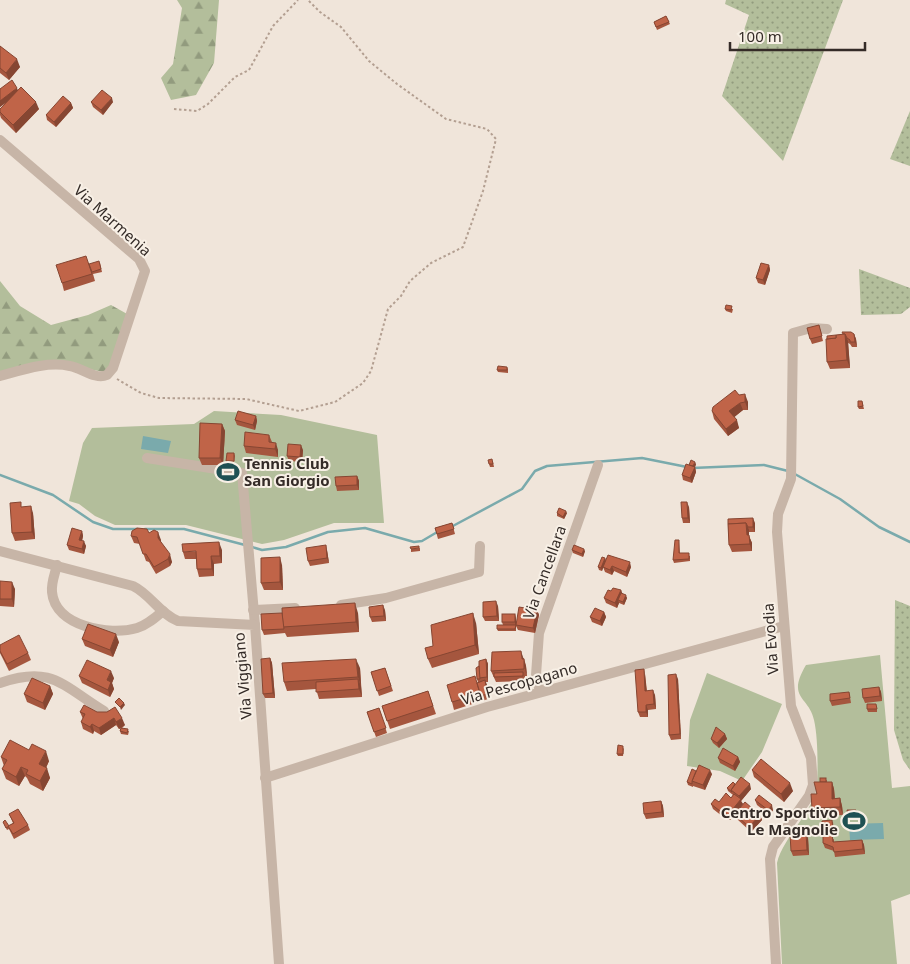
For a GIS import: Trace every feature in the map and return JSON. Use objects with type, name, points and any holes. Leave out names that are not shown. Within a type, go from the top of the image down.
[{"type":"street","name":"Via Marmenia","points":[[0,140],[143,265],[144,278],[109,373]]},
{"type":"street","name":"Via Evodia","points":[[776,964],[770,859],[773,847],[808,796],[813,785],[811,758],[791,706],[777,521],[791,479],[793,333],[811,328],[827,329]]},
{"type":"street","points":[[0,376],[56,364],[75,367],[98,377],[109,373]]},
{"type":"street","points":[[146,458],[242,473],[255,625]]},
{"type":"street","name":"Via Cancellara","points":[[540,692],[536,668],[539,633],[598,465]]},
{"type":"street","points":[[327,607],[386,598],[479,572],[480,546]]},
{"type":"street","name":"Via Viggiano","points":[[0,551],[133,586],[144,593],[173,620],[187,623],[255,625],[279,964]]},
{"type":"street","points":[[57,565],[52,585],[53,597],[61,610],[82,626],[103,630],[130,629],[147,623],[163,611]]},
{"type":"street","points":[[253,610],[308,608]]},
{"type":"street","name":"Via Pescopagano","points":[[265,778],[540,692],[784,626]]},
{"type":"street","points":[[0,683],[29,675],[46,676],[104,711]]},
{"type":"path","points":[[174,109],[197,111],[208,104],[235,78],[248,70],[273,26],[298,0]]},
{"type":"path","points":[[109,373],[141,394],[159,398],[246,399],[300,411],[335,402],[363,383],[371,371],[388,309],[401,296],[410,281],[431,263],[463,247],[483,191],[496,139],[487,129],[446,119],[397,84],[369,61],[341,27],[320,12],[308,0]]},
{"type":"green space","points":[[177,0],[219,0],[214,63],[196,95],[171,100],[161,78],[173,64],[182,8]]},
{"type":"green space","points":[[726,0],[843,0],[783,161],[722,96],[749,15],[725,4]]},
{"type":"green space","points":[[910,111],[910,166],[890,159]]},
{"type":"green space","points":[[859,269],[910,288],[910,307],[901,314],[861,315]]},
{"type":"green space","points":[[0,281],[20,306],[51,325],[88,315],[111,305],[129,315],[109,373],[67,365],[0,376]]},
{"type":"green space","name":"Tennis Club San Giorgio","points":[[214,411],[281,415],[377,435],[384,523],[334,523],[284,540],[262,544],[186,525],[115,525],[95,516],[79,504],[69,501],[83,443],[92,428],[194,424]]},
{"type":"green space","points":[[895,600],[910,606],[910,770],[903,760],[894,730]]},
{"type":"green space","name":"Centro Sportivo Le Magnolie","points":[[880,655],[892,788],[910,786],[910,894],[891,901],[897,964],[782,964],[777,863],[780,853],[812,803],[817,785],[817,752],[814,720],[808,706],[798,691],[800,676],[806,665]]},
{"type":"green space","name":"Centro Sportivo Le Magnolie","points":[[707,673],[782,704],[762,752],[742,781],[720,771],[687,766],[690,720]]},
{"type":"water","points":[[143,436],[171,441],[168,453],[141,449]]},
{"type":"water","points":[[883,823],[884,839],[850,840],[849,824]]},
{"type":"building","points":[[666,16],[669,22],[656,27],[654,22]]},
{"type":"building","points":[[0,46],[17,59],[6,73],[0,68]]},
{"type":"building","points":[[12,80],[17,88],[0,101],[0,89]]},
{"type":"building","points":[[21,87],[36,102],[13,125],[0,112],[0,109]]},
{"type":"building","points":[[102,90],[112,98],[101,110],[91,102]]},
{"type":"building","points":[[63,96],[71,103],[54,122],[46,115]]},
{"type":"building","points":[[86,256],[92,274],[62,283],[56,265]]},
{"type":"building","points":[[99,261],[101,269],[92,272],[89,264]]},
{"type":"building","points":[[761,263],[769,265],[763,280],[756,278]]},
{"type":"building","points":[[726,305],[732,306],[731,310],[725,309]]},
{"type":"building","points":[[819,325],[822,336],[810,339],[807,328]]},
{"type":"building","points":[[842,332],[854,334],[855,342],[850,342]]},
{"type":"building","points":[[845,334],[847,360],[827,362],[826,339],[836,338],[836,335]]},
{"type":"building","points":[[836,335],[836,338],[827,339],[827,336]]},
{"type":"building","points":[[498,366],[507,367],[507,370],[497,370]]},
{"type":"building","points":[[735,390],[739,395],[745,394],[745,402],[740,403],[729,411],[737,420],[726,429],[712,411],[713,407]]},
{"type":"building","points":[[858,401],[862,401],[863,406],[858,407]]},
{"type":"building","points":[[238,411],[256,416],[253,425],[235,420]]},
{"type":"building","points":[[200,423],[222,424],[220,458],[199,458]]},
{"type":"building","points":[[245,432],[269,435],[269,442],[276,443],[275,449],[244,446]]},
{"type":"building","points":[[288,444],[301,445],[300,457],[287,456]]},
{"type":"building","points":[[227,453],[234,453],[234,461],[226,461]]},
{"type":"building","points":[[492,459],[493,464],[489,464],[488,460]]},
{"type":"building","points":[[691,460],[695,462],[693,466],[689,465]]},
{"type":"building","points":[[686,464],[695,467],[690,478],[682,475]]},
{"type":"building","points":[[357,476],[357,485],[336,486],[335,477]]},
{"type":"building","points":[[21,502],[21,507],[31,506],[32,532],[12,533],[10,503]]},
{"type":"building","points":[[681,502],[687,502],[688,518],[682,518]]},
{"type":"building","points":[[559,508],[566,511],[563,517],[557,513]]},
{"type":"building","points":[[753,518],[753,527],[748,527],[746,523],[728,524],[728,519]]},
{"type":"building","points":[[452,523],[454,529],[437,534],[435,528]]},
{"type":"building","points":[[746,523],[750,544],[729,545],[728,524]]},
{"type":"building","points":[[72,528],[82,531],[79,540],[84,541],[82,549],[67,545]]},
{"type":"building","points":[[137,528],[147,529],[149,533],[154,530],[158,532],[158,538],[170,554],[168,559],[154,567],[146,554],[143,554],[137,537],[131,536],[132,531]]},
{"type":"building","points":[[675,540],[679,540],[679,553],[689,553],[689,559],[673,560]]},
{"type":"building","points":[[219,542],[220,556],[211,556],[212,569],[197,569],[196,551],[183,552],[182,544]]},
{"type":"building","points":[[326,545],[327,558],[308,561],[306,548]]},
{"type":"building","points":[[574,545],[584,549],[582,554],[572,550]]},
{"type":"building","points":[[419,546],[419,548],[411,549],[410,547]]},
{"type":"building","points":[[608,555],[630,562],[626,572],[612,566],[610,570],[603,567]]},
{"type":"building","points":[[280,557],[280,582],[261,583],[261,558]]},
{"type":"building","points":[[602,557],[605,558],[601,568],[598,567]]},
{"type":"building","points":[[0,581],[12,582],[12,599],[0,599]]},
{"type":"building","points":[[613,588],[621,590],[615,603],[604,598],[608,590],[611,591]]},
{"type":"building","points":[[621,593],[626,595],[623,602],[618,600]]},
{"type":"building","points":[[496,601],[497,616],[483,617],[483,602]]},
{"type":"building","points":[[355,603],[356,622],[283,627],[282,608]]},
{"type":"building","points":[[383,605],[384,616],[370,617],[369,607]]},
{"type":"building","points":[[519,607],[537,610],[533,628],[516,625]]},
{"type":"building","points":[[595,608],[604,612],[600,621],[590,617]]},
{"type":"building","points":[[282,613],[284,629],[262,630],[261,614]]},
{"type":"building","points":[[473,613],[475,645],[428,659],[425,648],[433,646],[431,625]]},
{"type":"building","points":[[502,614],[515,614],[515,622],[502,622]]},
{"type":"building","points":[[88,624],[116,634],[110,650],[82,639]]},
{"type":"building","points":[[497,625],[516,625],[515,629],[497,629]]},
{"type":"building","points":[[19,635],[28,653],[7,664],[0,651],[0,645]]},
{"type":"building","points":[[521,651],[522,659],[524,659],[524,669],[491,671],[492,652]]},
{"type":"building","points":[[270,658],[273,693],[263,694],[261,659]]},
{"type":"building","points":[[356,659],[358,677],[284,682],[282,663]]},
{"type":"building","points":[[486,659],[487,677],[479,678],[479,661]]},
{"type":"building","points":[[87,660],[111,671],[107,680],[111,682],[108,690],[79,676]]},
{"type":"building","points":[[479,666],[480,679],[477,679],[476,668]]},
{"type":"building","points":[[385,668],[391,686],[377,691],[371,672]]},
{"type":"building","points":[[644,669],[645,691],[653,690],[654,704],[646,705],[646,712],[638,712],[635,670]]},
{"type":"building","points":[[523,672],[523,676],[494,677],[494,673]]},
{"type":"building","points":[[676,674],[680,734],[669,735],[668,675]]},
{"type":"building","points":[[475,676],[480,694],[452,702],[447,685]]},
{"type":"building","points":[[32,678],[50,686],[43,703],[24,694]]},
{"type":"building","points":[[358,679],[359,689],[316,692],[316,682]]},
{"type":"building","points":[[485,680],[487,694],[481,696],[477,683]]},
{"type":"building","points":[[879,687],[880,696],[863,698],[862,689]]},
{"type":"building","points":[[428,691],[433,706],[387,721],[382,706]]},
{"type":"building","points":[[849,692],[850,698],[830,701],[830,694]]},
{"type":"building","points":[[119,698],[124,703],[120,707],[115,702]]},
{"type":"building","points":[[867,704],[876,704],[877,709],[867,709]]},
{"type":"building","points":[[84,705],[97,712],[107,712],[115,707],[122,718],[116,722],[114,718],[99,728],[92,724],[90,727],[81,722],[85,714],[80,712]]},
{"type":"building","points":[[379,708],[386,728],[374,732],[367,712]]},
{"type":"building","points":[[716,727],[725,734],[717,743],[711,739]]},
{"type":"building","points":[[121,728],[128,729],[127,733],[120,731]]},
{"type":"building","points":[[10,740],[29,750],[32,744],[46,751],[39,764],[47,768],[40,781],[26,774],[28,770],[21,767],[16,777],[2,769],[7,760],[1,757]]},
{"type":"building","points":[[618,745],[623,746],[623,754],[617,754]]},
{"type":"building","points":[[723,748],[738,757],[733,766],[718,758]]},
{"type":"building","points":[[761,759],[790,783],[781,794],[752,770]]},
{"type":"building","points":[[699,765],[710,770],[703,785],[692,781]]},
{"type":"building","points":[[692,769],[696,771],[692,784],[687,782]]},
{"type":"building","points":[[741,777],[750,784],[739,796],[731,790]]},
{"type":"building","points":[[820,778],[826,778],[826,782],[820,782]]},
{"type":"building","points":[[733,782],[735,784],[731,790],[732,792],[727,788]]},
{"type":"building","points":[[814,782],[832,782],[832,799],[840,798],[840,807],[812,808],[811,794],[817,794]]},
{"type":"building","points":[[726,793],[731,798],[734,794],[741,799],[728,815],[711,804],[715,799],[719,802]]},
{"type":"building","points":[[759,795],[772,805],[768,810],[755,800]]},
{"type":"building","points":[[661,801],[662,812],[644,814],[643,803]]},
{"type":"building","points":[[745,802],[760,815],[749,827],[735,814]]},
{"type":"building","points":[[18,809],[28,825],[13,834],[8,826],[14,823],[9,814]]},
{"type":"building","points":[[847,810],[856,810],[856,815],[848,815]]},
{"type":"building","points":[[5,820],[9,826],[6,828],[3,822]]},
{"type":"building","points":[[832,820],[833,830],[827,831],[827,826],[822,826],[822,821]]},
{"type":"building","points":[[806,833],[807,850],[791,851],[790,834]]},
{"type":"building","points":[[832,834],[833,842],[862,840],[863,849],[834,852],[833,847],[823,843],[823,835]]},
{"type":"waterway","points":[[451,527],[522,489],[535,471],[547,466],[642,458],[687,467]]},
{"type":"waterway","points":[[692,468],[764,465],[788,471]]},
{"type":"waterway","points":[[793,473],[840,499],[879,527],[910,542]]},
{"type":"waterway","points":[[0,475],[53,495],[93,522],[113,529],[137,529]]},
{"type":"waterway","points":[[252,547],[262,550],[286,547],[328,532],[365,528],[414,542],[422,541],[439,531]]},
{"type":"waterway","points":[[145,529],[184,529],[245,545]]},
{"type":"place","name":"Tennis Club San Giorgio","points":[[228,472]]},
{"type":"place","name":"Centro Sportivo Le Magnolie","points":[[854,821]]}]
